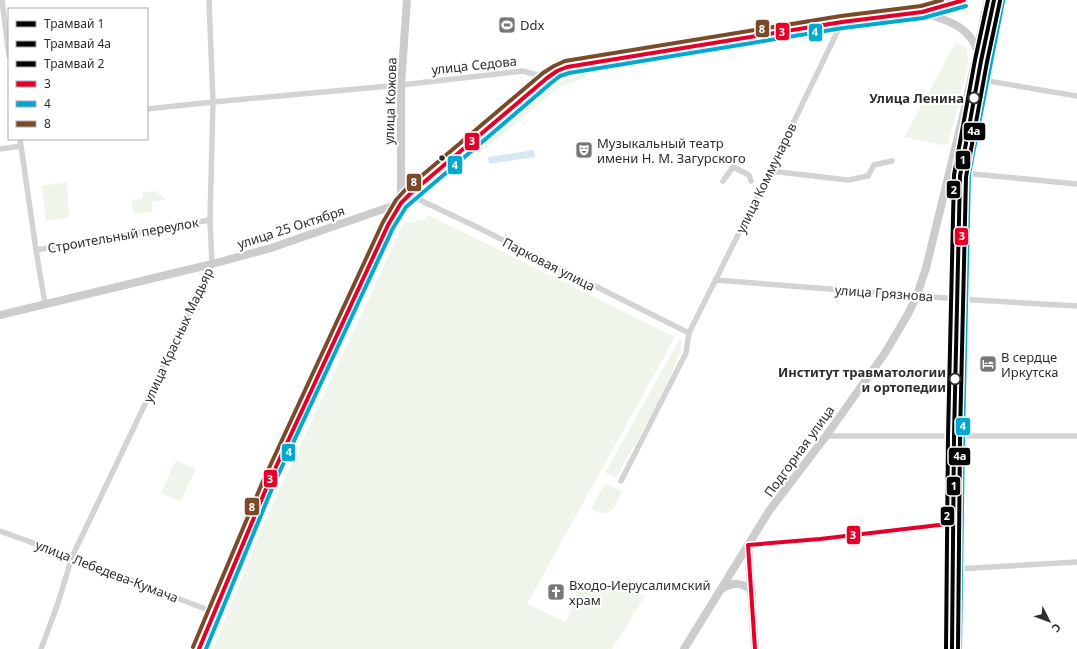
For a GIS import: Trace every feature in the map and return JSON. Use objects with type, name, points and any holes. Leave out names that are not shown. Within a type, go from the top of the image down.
[{"type":"main road","name":"улица Кожова","points":[[401,203],[401,85],[407,0]]},
{"type":"main road","points":[[547,78],[557,71],[567,67],[842,22],[922,12],[964,0]]},
{"type":"main road","name":"Подгорная улица","points":[[684,649],[769,512],[826,436],[885,353],[906,319],[917,295],[926,268],[965,108],[988,0]]},
{"type":"main road","points":[[954,649],[959,299],[963,173],[997,1]]},
{"type":"main road","points":[[922,12],[963,29],[972,38],[977,50]]},
{"type":"main road","name":"улица 25 Октября","points":[[0,315],[212,264],[271,248],[401,203],[547,78]]},
{"type":"main road","points":[[199,649],[268,484],[388,225],[401,203]]},
{"type":"main road","points":[[748,545],[755,649]]},
{"type":"main road","points":[[720,591],[731,584],[737,583],[751,590],[752,593]]},
{"type":"street","points":[[2,0],[8,48]]},
{"type":"street","name":"улица Красных Мадьяр","points":[[41,649],[58,603],[72,557],[212,264],[210,220],[213,102],[209,0]]},
{"type":"street","name":"улица Коммунаров","points":[[621,481],[686,353],[689,333],[842,22]]},
{"type":"street","name":"улица Седова","points":[[148,110],[213,102],[401,85],[523,71],[547,78]]},
{"type":"street","points":[[982,80],[1077,96]]},
{"type":"street","points":[[20,140],[45,304]]},
{"type":"street","points":[[0,149],[21,146]]},
{"type":"street","points":[[770,171],[848,180],[868,176],[874,165],[892,161]]},
{"type":"street","points":[[723,181],[733,167],[748,174],[751,181]]},
{"type":"street","points":[[963,173],[1077,184]]},
{"type":"street","name":"Парковая улица","points":[[410,194],[689,333]]},
{"type":"street","name":"Строительный переулок","points":[[36,250],[210,220]]},
{"type":"street","name":"улица Грязнова","points":[[716,280],[959,299],[1077,306]]},
{"type":"street","points":[[826,436],[1077,436]]},
{"type":"street","points":[[748,545],[820,539],[956,523]]},
{"type":"street","name":"улица Лебедева-Кумача","points":[[0,531],[214,612]]},
{"type":"street","points":[[955,569],[1077,562]]},
{"type":"shaded area","points":[[956,42],[967,49],[968,65],[948,144],[943,145],[904,137]]},
{"type":"shaded area","points":[[590,72],[586,77],[561,87],[549,95],[480,153],[477,150],[549,89],[564,80]]},
{"type":"shaded area","points":[[534,150],[535,157],[489,164],[488,157]]},
{"type":"shaded area","points":[[67,182],[69,217],[46,221],[42,186]]},
{"type":"shaded area","points":[[156,191],[166,200],[152,201],[153,212],[133,214],[132,200],[142,199],[142,192]]},
{"type":"shaded area","points":[[428,215],[675,337],[527,604],[566,622],[582,580],[645,596],[612,649],[213,649],[264,523],[405,221],[410,223],[426,219]]},
{"type":"shaded area","points":[[682,339],[680,353],[659,401],[619,473],[615,477],[605,473],[679,340]]},
{"type":"shaded area","points":[[176,460],[196,469],[180,502],[161,493]]},
{"type":"shaded area","points":[[605,483],[622,492],[613,510],[602,514],[591,509]]},
{"type":"tram line","name":"2","points":[[946,649],[948,436],[954,175],[975,60],[988,0]]},
{"type":"tram line","name":"1","points":[[952,649],[954,436],[960,176],[994,0]]},
{"type":"tram line","name":"4a","points":[[958,649],[960,436],[966,177],[1000,1]]},
{"type":"transit line","name":"8","points":[[193,647],[263,481],[383,222],[396,200],[406,189],[543,73],[565,61],[841,16],[921,6],[942,0]]},
{"type":"transit line","name":"3","points":[[199,649],[268,484],[388,225],[401,203],[410,194],[547,78],[557,71],[567,67],[842,22],[922,12],[964,0]]},
{"type":"transit line","name":"3","points":[[755,649],[748,545],[820,539],[956,523],[963,173],[998,0]]},
{"type":"transit line","name":"4","points":[[960,649],[969,174],[1003,1]]},
{"type":"transit line","name":"4","points":[[206,649],[273,486],[393,228],[406,207],[551,83],[560,76],[569,73],[843,28],[923,18],[966,6]]},
{"type":"place","name":"Ddx","points":[[507,25]]},
{"type":"place","name":"Улица Ленина","points":[[974,98]]},
{"type":"place","name":"Музыкальный театр имени Н. М. Загурского","points":[[584,150]]},
{"type":"place","name":"В сердце Иркутска","points":[[988,364]]},
{"type":"place","name":"Институт травматологии и ортопедии","points":[[955,379]]},
{"type":"place","name":"Входо-Иерусалимский храм","points":[[556,592]]}]
